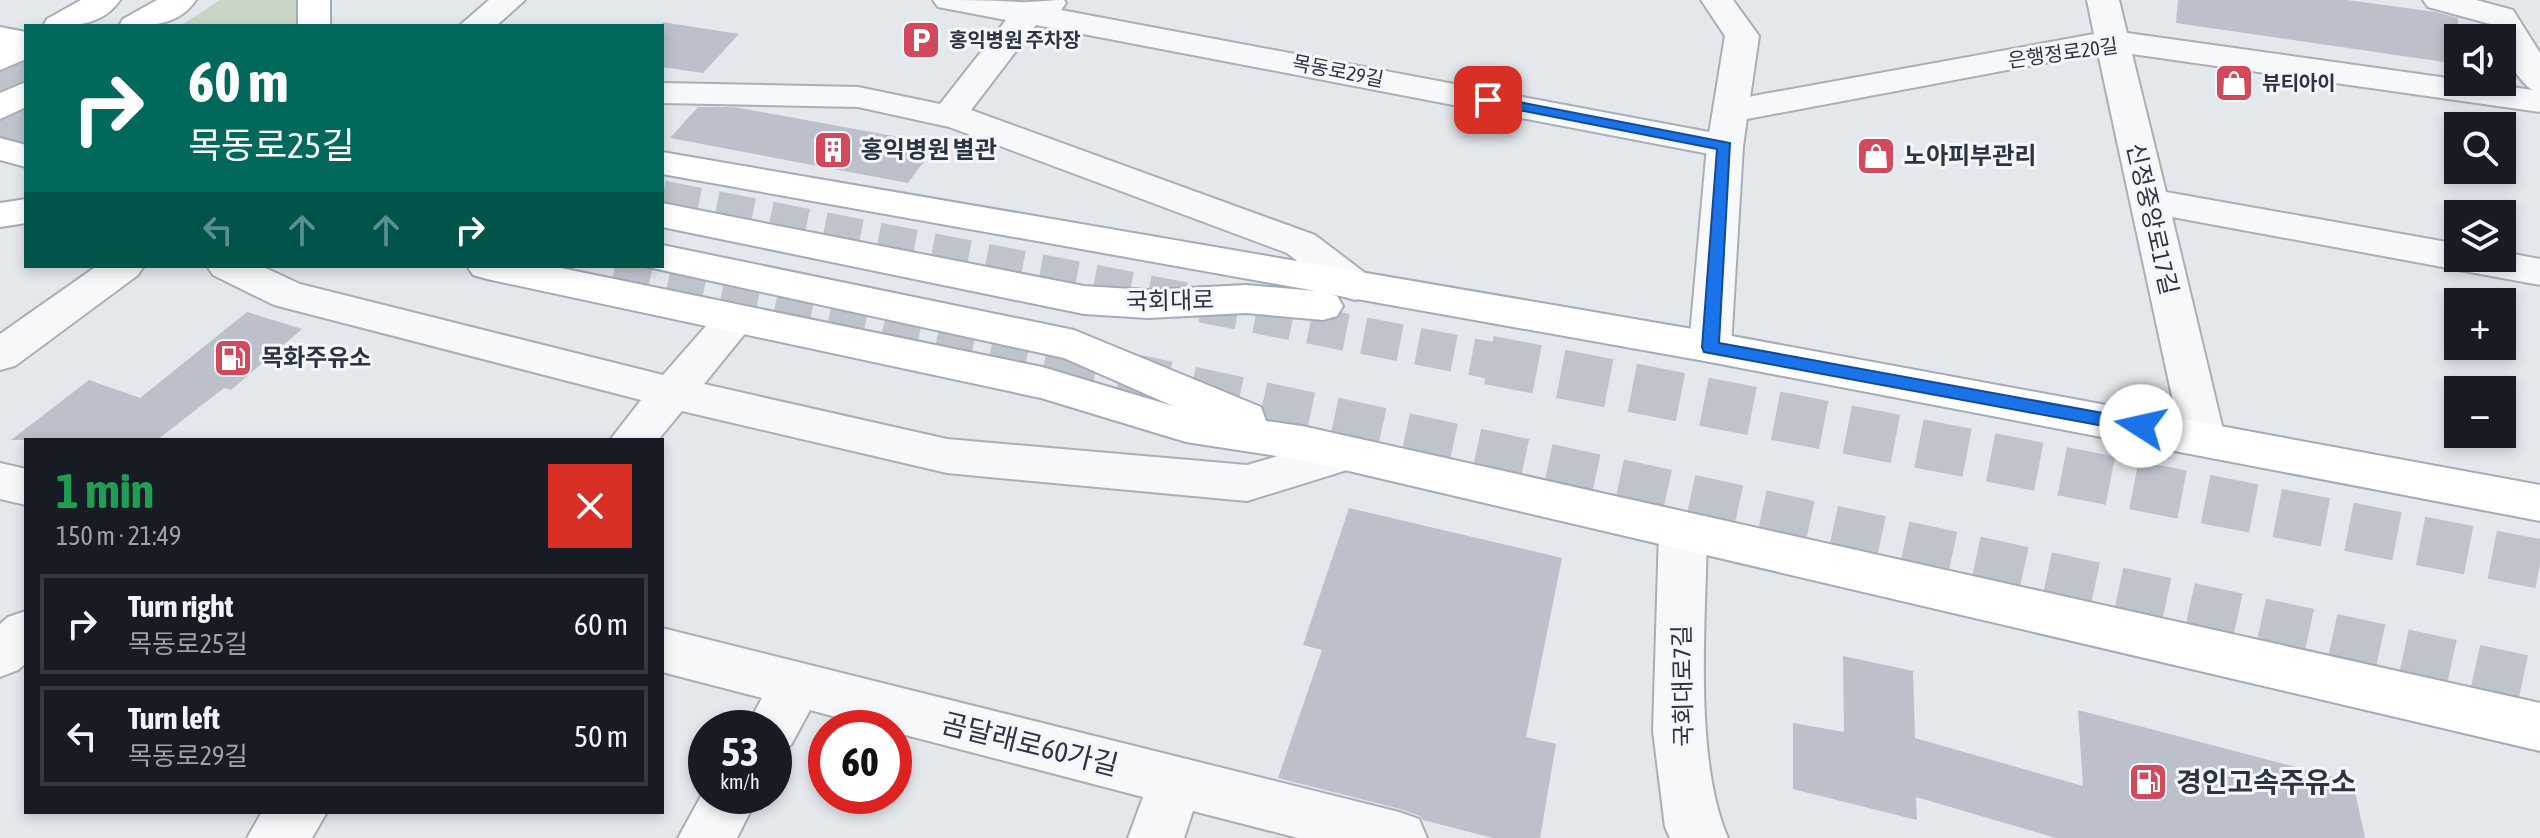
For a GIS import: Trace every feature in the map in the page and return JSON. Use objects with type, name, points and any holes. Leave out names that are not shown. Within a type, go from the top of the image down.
[{"type":"main road","points":[[62,24],[104,0]]},
{"type":"main road","points":[[138,24],[180,0]]},
{"type":"main road","points":[[314,0],[314,24]]},
{"type":"main road","points":[[0,37],[24,43]]},
{"type":"main road","points":[[0,60],[24,45]]},
{"type":"main road","points":[[0,149],[24,155]]},
{"type":"main road","points":[[664,163],[1696,345],[2540,503]]},
{"type":"main road","points":[[0,215],[24,211]]},
{"type":"main road","name":"국회대로","points":[[664,215],[1084,300],[1148,304],[1246,299],[1310,304],[1509,339],[1696,345]]},
{"type":"main road","points":[[664,258],[1074,345],[1323,448]]},
{"type":"main road","points":[[496,268],[1042,383],[1186,426],[1323,448],[2540,727]]},
{"type":"street","points":[[478,24],[509,0]]},
{"type":"street","name":"목동로29길","points":[[949,0],[1042,7],[1728,129]]},
{"type":"street","points":[[1696,345],[1742,36],[1717,0]]},
{"type":"street","name":"신정중앙로17길","points":[[2103,0],[2203,438]]},
{"type":"street","points":[[2439,0],[2502,17],[2540,82]]},
{"type":"street","points":[[949,116],[1042,7]]},
{"type":"street","name":"은행정로20길","points":[[1728,129],[2112,41],[2540,102]]},
{"type":"street","points":[[664,93],[858,97],[949,116],[1301,244],[1355,286]]},
{"type":"street","points":[[2148,201],[2444,255]]},
{"type":"street","points":[[0,355],[121,268]]},
{"type":"street","points":[[231,268],[288,295],[673,393],[947,456],[1247,483],[1323,448]]},
{"type":"street","points":[[2516,268],[2540,272]]},
{"type":"street","points":[[634,438],[735,320]]},
{"type":"street","points":[[0,481],[24,487]]},
{"type":"street","name":"국회대로7길","points":[[1683,532],[1679,731],[1693,827],[1700,838]]},
{"type":"street","points":[[0,655],[24,634]]},
{"type":"street","name":"곰달래로60가길","points":[[664,651],[785,706],[1176,781],[1399,838]]},
{"type":"street","points":[[1156,838],[1176,781]]},
{"type":"street","points":[[275,838],[297,814]]},
{"type":"street","points":[[706,838],[720,814]]},
{"type":"green space","points":[[220,0],[297,0],[296,24],[183,24]]},
{"type":"building","points":[[2178,0],[2347,0],[2436,12],[2458,18],[2458,24],[2444,24],[2444,62],[2176,23]]},
{"type":"building","points":[[662,24],[739,34],[703,73],[664,67]]},
{"type":"building","name":"홍익병원 별관","points":[[698,107],[734,107],[937,144],[908,183],[670,138]]},
{"type":"building","points":[[247,312],[302,329],[231,390],[224,388],[160,438],[11,440],[89,380],[140,398]]},
{"type":"building","points":[[1349,508],[1562,558],[1526,737],[1556,744],[1540,838],[1493,838],[1423,820],[1400,809],[1278,778],[1322,650],[1303,645]]},
{"type":"building","points":[[1843,656],[1913,671],[1915,738],[2083,786],[2078,710],[2353,782],[2365,838],[2056,838],[1916,797],[1917,820],[1793,789],[1793,723],[1844,732]]},
{"type":"tunnel","points":[[0,62],[24,67]]},
{"type":"tunnel","points":[[0,82],[24,87]]},
{"type":"tunnel","points":[[0,119],[24,125]]},
{"type":"tunnel","points":[[0,133],[24,139]]},
{"type":"tunnel","points":[[664,199],[1499,362]]},
{"type":"tunnel","points":[[624,268],[1057,362]]},
{"type":"tunnel","points":[[1048,360],[2540,683]]},
{"type":"tunnel","points":[[1489,360],[2540,564]]},
{"type":"place","name":"홍익병원 주차장","points":[[921,40]]},
{"type":"place","name":"뷰티아이","points":[[2234,83]]},
{"type":"place","name":"홍익병원 별관","points":[[833,150]]},
{"type":"place","name":"노아피부관리","points":[[1876,156]]},
{"type":"place","name":"목화주유소","points":[[233,358]]},
{"type":"place","name":"경인고속주유소","points":[[2148,782]]},
{"type":"route","points":[[1488,100],[1725,146],[1710,347],[2141,426]]}]
